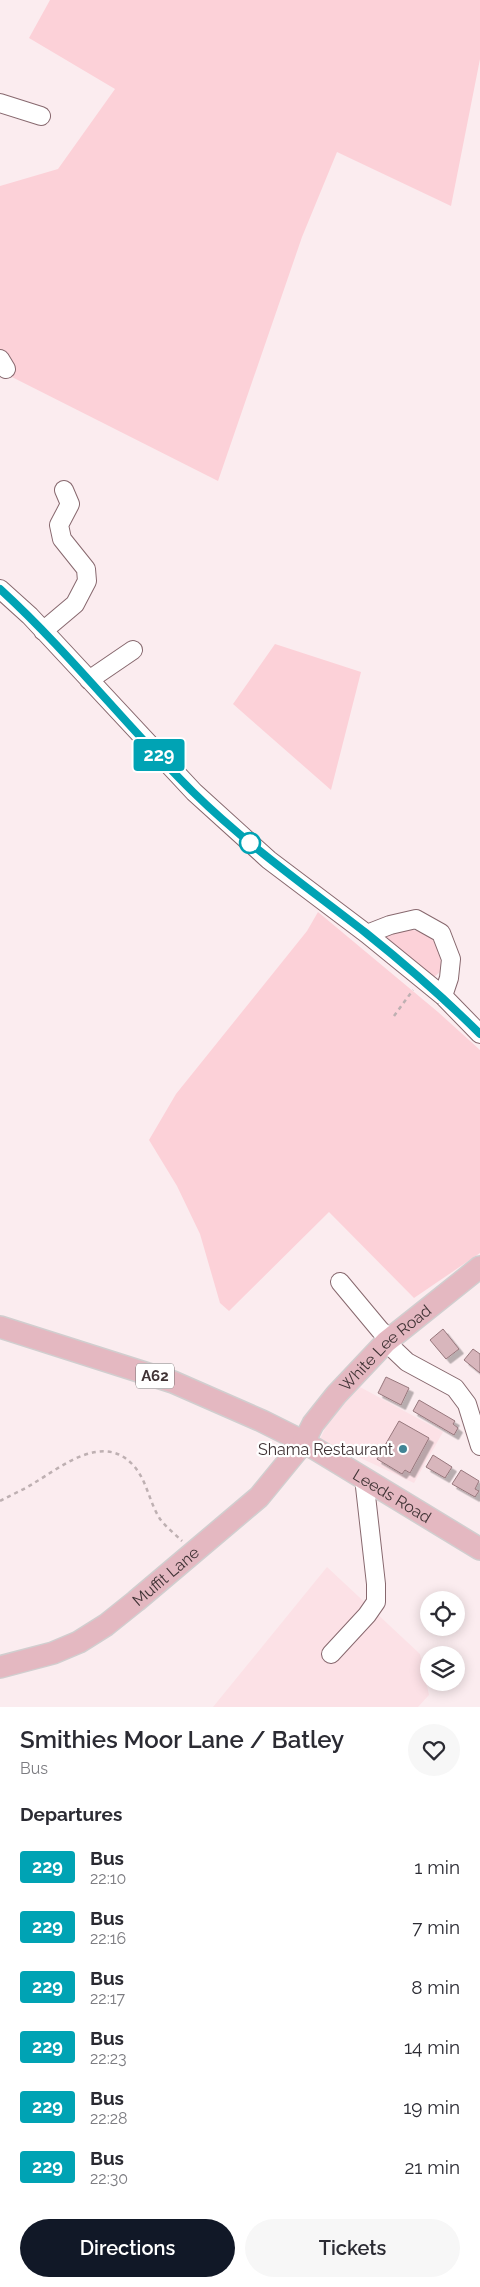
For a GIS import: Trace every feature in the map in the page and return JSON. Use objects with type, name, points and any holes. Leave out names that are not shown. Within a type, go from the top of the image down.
[{"type":"main road","name":"White Lee Road","points":[[304,1442],[313,1424],[336,1395],[388,1341],[480,1267]]},
{"type":"main road","name":"A62","points":[[0,1327],[173,1382],[262,1421],[304,1442]]},
{"type":"main road","name":"Leeds Road","points":[[304,1442],[480,1548]]},
{"type":"main road","name":"Muffit Lane","points":[[0,1667],[53,1653],[79,1642],[106,1625],[259,1497],[304,1442]]},
{"type":"street","points":[[0,103],[41,116]]},
{"type":"street","points":[[43,631],[61,618],[75,604],[87,581],[86,569],[62,539],[60,525],[70,504],[64,490]]},
{"type":"street","points":[[0,589],[43,631],[194,792],[269,860],[367,934],[422,979],[480,1034]]},
{"type":"street","points":[[89,680],[133,650]]},
{"type":"street","points":[[367,934],[390,925],[416,919],[441,933],[451,959],[449,978],[442,996]]},
{"type":"street","points":[[340,1282],[406,1362],[455,1388],[467,1404],[475,1408],[480,1446]]},
{"type":"street","points":[[331,1654],[367,1615],[376,1602],[376,1584],[364,1478]]},
{"type":"path","points":[[394,1016],[422,979]]},
{"type":"path","points":[[0,1501],[34,1483],[65,1463],[86,1454],[101,1451],[119,1454],[133,1464],[144,1483],[160,1519],[193,1553]]},
{"type":"shaded area","points":[[50,0],[480,0],[480,59],[451,206],[337,152],[302,237],[218,481],[0,371],[0,186],[58,169],[115,89],[29,38]]},
{"type":"shaded area","points":[[275,644],[361,672],[331,790],[233,704]]},
{"type":"shaded area","points":[[318,912],[438,1012],[480,1050],[480,1253],[414,1298],[329,1212],[229,1311],[220,1303],[200,1234],[177,1186],[149,1140],[176,1094],[307,931]]},
{"type":"shaded area","points":[[406,929],[423,933],[438,947],[441,963],[440,972],[433,978],[382,940],[389,933]]},
{"type":"shaded area","points":[[360,1387],[443,1432],[414,1483],[320,1439],[336,1406]]},
{"type":"shaded area","points":[[327,1567],[420,1654],[420,1691],[428,1691],[429,1695],[418,1707],[213,1707]]},
{"type":"building","points":[[443,1329],[459,1349],[446,1359],[430,1340]]},
{"type":"building","points":[[473,1349],[480,1354],[480,1373],[464,1360]]},
{"type":"building","points":[[386,1377],[409,1388],[401,1405],[378,1393]]},
{"type":"building","points":[[419,1400],[455,1421],[453,1424],[458,1428],[454,1435],[413,1411]]},
{"type":"building","name":"Shama Restaurant","points":[[399,1421],[429,1438],[410,1473],[405,1470],[402,1474],[377,1459]]},
{"type":"building","points":[[433,1455],[452,1467],[445,1478],[426,1467]]},
{"type":"building","points":[[461,1470],[479,1481],[475,1489],[479,1491],[475,1497],[452,1484]]},
{"type":"bus line","name":"229","points":[[0,589],[30,616],[194,792],[269,860],[367,934],[442,996],[480,1034]]},
{"type":"place","name":"Shama Restaurant","points":[[403,1449]]}]
